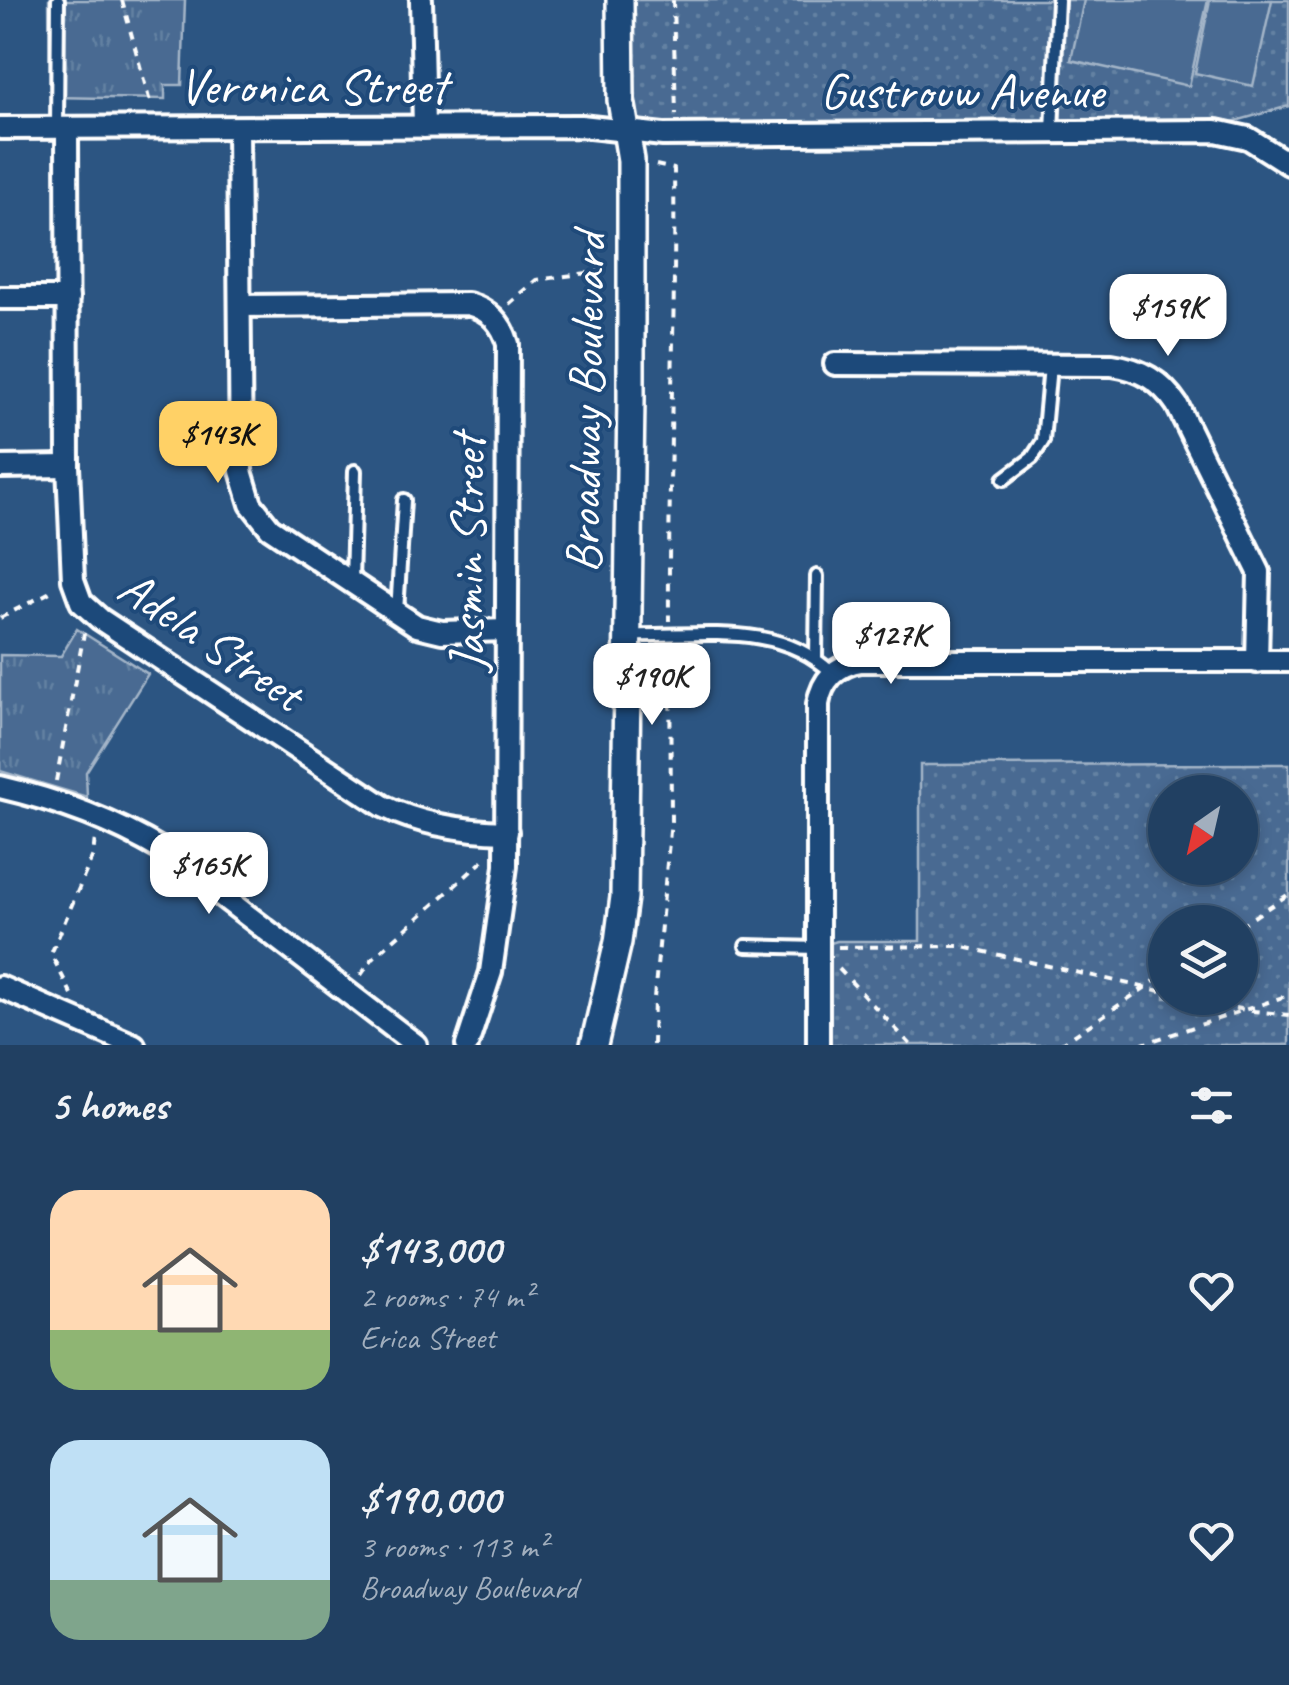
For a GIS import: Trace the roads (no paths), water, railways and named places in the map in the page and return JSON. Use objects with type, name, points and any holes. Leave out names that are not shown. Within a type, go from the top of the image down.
[{"type":"street","points":[[422,0],[424,127]]},
{"type":"street","name":"Broadway Boulevard","points":[[594,1045],[611,978],[624,897],[631,160],[621,100],[620,0]]},
{"type":"street","name":"Veronica Street","points":[[0,128],[581,126],[627,131]]},
{"type":"street","name":"Adela Street","points":[[62,128],[68,466],[76,591],[90,611],[383,806],[416,820],[507,832]]},
{"type":"street","points":[[238,128],[241,471],[251,504],[270,528],[417,626],[434,632],[507,630]]},
{"type":"street","name":"Gustrouw Avenue","points":[[627,131],[1216,131],[1263,144],[1289,164]]},
{"type":"street","points":[[0,298],[68,298]]},
{"type":"street","name":"Jasmin Street","points":[[240,306],[468,304],[495,318],[508,344],[507,832],[498,937],[482,1006],[467,1045]]},
{"type":"street","points":[[836,364],[1125,367],[1149,376],[1169,394],[1259,572],[1256,662]]},
{"type":"street","points":[[0,466],[68,466]]},
{"type":"street","points":[[818,1045],[818,704],[832,673],[861,661],[1289,662]]},
{"type":"street","points":[[0,787],[97,818],[162,850],[416,1045]]},
{"type":"street","points":[[0,987],[134,1045]]},
{"type":"lane","points":[[58,0],[62,128]]},
{"type":"lane","points":[[1052,132],[1058,0]]},
{"type":"lane","points":[[1004,479],[1032,458],[1043,442],[1050,365]]},
{"type":"lane","points":[[352,583],[355,471]]},
{"type":"lane","points":[[397,614],[404,500]]},
{"type":"lane","points":[[816,576],[816,657]]},
{"type":"lane","points":[[626,635],[746,634],[780,640],[816,657],[832,673]]},
{"type":"lane","points":[[746,946],[818,948]]}]
